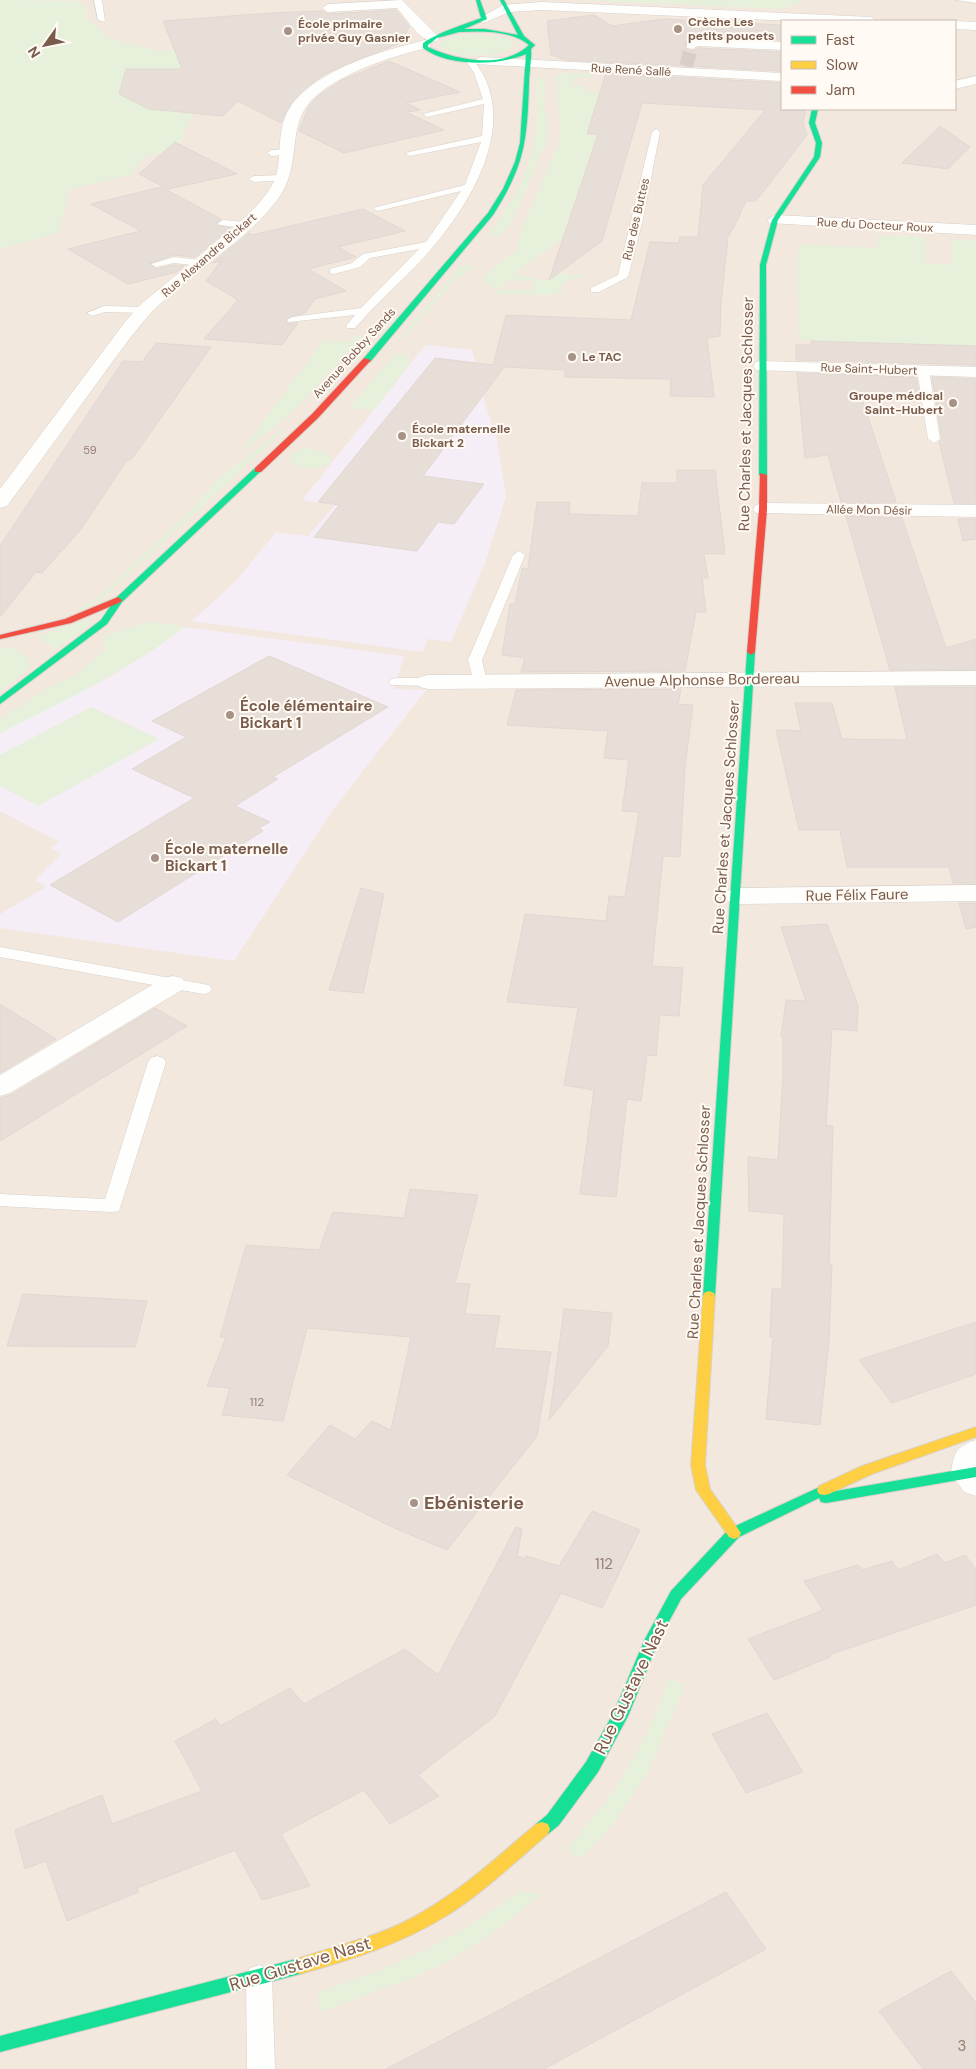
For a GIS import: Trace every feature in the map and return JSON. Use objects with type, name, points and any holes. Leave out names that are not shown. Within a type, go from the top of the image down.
[{"type":"street","points":[[478,0],[484,19]]},
{"type":"street","points":[[328,8],[398,2],[413,15],[428,36],[429,41],[426,48],[436,55],[475,61],[511,58],[529,50],[532,46],[522,37],[507,8]]},
{"type":"street","points":[[429,41],[507,8],[536,7],[847,20]]},
{"type":"street","points":[[956,25],[976,26]]},
{"type":"street","points":[[449,33],[485,30],[522,37]]},
{"type":"street","name":"Rue Alexandre Bickart","points":[[0,502],[102,364],[145,310],[245,225],[268,203],[279,188],[282,178],[280,152],[300,102],[308,95],[352,70],[429,41]]},
{"type":"street","points":[[692,45],[693,42],[781,46]]},
{"type":"street","name":"Avenue Bobby Sands","points":[[0,701],[49,666],[104,622],[119,600],[315,416],[349,381],[491,214],[507,190],[523,145],[529,50]]},
{"type":"street","name":"Rue René Sallé","points":[[475,61],[527,70],[685,69],[781,77]]},
{"type":"street","points":[[956,75],[974,84]]},
{"type":"street","points":[[956,87],[974,84]]},
{"type":"street","name":"Rue Charles et Jacques Schlosser","points":[[734,1533],[703,1490],[698,1465],[762,509],[763,265],[775,220],[818,154],[819,140],[811,122],[815,110]]},
{"type":"street","name":"Rue du Docteur Roux","points":[[775,220],[924,224],[976,230]]},
{"type":"street","name":"Rue Saint-Hubert","points":[[762,366],[976,372]]},
{"type":"street","name":"Allée Mon Désir","points":[[762,509],[976,511]]},
{"type":"street","name":"Avenue Bobby Sands","points":[[0,637],[68,621],[119,600]]},
{"type":"street","points":[[0,637],[26,643]]},
{"type":"street","points":[[39,652],[49,666]]},
{"type":"street","name":"Avenue Alphonse Bordereau","points":[[428,682],[976,678]]},
{"type":"street","name":"Rue Félix Faure","points":[[737,896],[976,893]]},
{"type":"street","points":[[0,1087],[173,984]]},
{"type":"street","name":"Rue Gustave Nast","points":[[0,2044],[348,1953],[399,1932],[440,1910],[496,1869],[553,1820],[592,1768],[620,1716],[652,1639],[676,1595],[734,1533],[790,1504],[867,1470],[976,1432]]},
{"type":"street","name":"Rue Gustave Nast","points":[[790,1504],[974,1470]]},
{"type":"lane","points":[[98,0],[102,20]]},
{"type":"lane","points":[[960,0],[976,1]]},
{"type":"lane","points":[[351,326],[429,246],[468,187],[482,161],[490,122],[488,101],[475,61]]},
{"type":"lane","points":[[427,114],[488,101]]},
{"type":"lane","name":"Rue des Buttes","points":[[595,290],[622,277],[638,219],[656,132]]},
{"type":"lane","points":[[410,153],[487,138]]},
{"type":"lane","points":[[254,179],[282,178]]},
{"type":"lane","points":[[378,208],[468,187]]},
{"type":"lane","points":[[223,223],[245,225]]},
{"type":"lane","points":[[334,271],[356,265],[367,256],[429,246]]},
{"type":"lane","points":[[156,264],[174,260],[200,263]]},
{"type":"lane","points":[[92,313],[104,309],[145,310]]},
{"type":"lane","points":[[292,320],[364,311]]},
{"type":"lane","points":[[923,370],[934,439]]},
{"type":"lane","points":[[480,682],[475,660],[519,554]]},
{"type":"lane","points":[[396,682],[428,682]]},
{"type":"lane","points":[[0,952],[203,989]]},
{"type":"lane","points":[[0,1200],[112,1206],[157,1062]]},
{"type":"lane","points":[[259,1977],[260,2069]]},
{"type":"shaded area","points":[[0,0],[976,0],[976,2069],[0,2069]]},
{"type":"shaded area","points":[[428,345],[472,350],[484,400],[497,440],[506,497],[485,563],[451,642],[428,639],[423,652],[192,621],[236,581],[276,532],[308,536],[335,505],[302,500],[424,347]]},
{"type":"shaded area","points":[[184,627],[404,656],[394,689],[426,690],[334,808],[234,961],[0,928],[0,914],[46,887],[35,880],[61,854],[50,848],[60,842],[0,811],[0,733],[113,675],[159,646]]},
{"type":"green space","points":[[0,0],[76,1],[86,8],[87,19],[110,38],[158,51],[205,50],[197,106],[177,150],[143,157],[132,175],[70,189],[59,233],[0,249]]},
{"type":"green space","points":[[575,0],[800,0],[805,1],[782,9]]},
{"type":"green space","points":[[477,34],[507,38],[514,45],[500,53],[478,56],[456,53],[440,46],[443,41],[456,36]]},
{"type":"green space","points":[[563,73],[592,74],[590,78],[575,77],[572,85],[586,86],[584,91],[610,93],[632,90],[596,104],[587,134],[598,134],[564,238],[513,274],[548,281],[559,273],[588,276],[566,281],[561,287],[563,292],[557,292],[555,295],[501,294],[495,292],[495,290],[534,290],[534,281],[506,280],[503,288],[500,288],[488,284],[483,277],[517,250],[521,231],[561,139],[556,76]]},
{"type":"green space","points":[[538,77],[545,79],[544,108],[549,128],[547,139],[511,225],[498,237],[488,236],[501,218],[521,181],[534,144],[537,124],[536,80]]},
{"type":"green space","points":[[878,235],[925,237],[925,263],[953,265],[952,239],[976,241],[976,346],[799,340],[797,257],[799,248],[804,244],[878,248]]},
{"type":"green space","points":[[462,265],[474,266],[466,274],[457,277],[405,337],[399,339]]},
{"type":"green space","points":[[354,335],[363,336],[311,392],[306,393],[309,394],[294,411],[246,449],[243,448],[324,340],[349,342]]},
{"type":"green space","points":[[395,353],[408,357],[411,361],[409,365],[374,410],[353,408],[352,405]]},
{"type":"green space","points":[[282,430],[285,430],[104,597],[82,610],[78,609],[93,601],[110,586],[195,506],[218,479]]},
{"type":"green space","points":[[304,448],[324,451],[333,461],[317,468],[305,468],[289,460],[291,454]]},
{"type":"green space","points":[[86,620],[93,622],[55,649],[39,637],[41,635]]},
{"type":"green space","points":[[151,621],[184,627],[118,672],[0,733],[0,719],[46,689],[76,675],[107,648],[103,641],[105,636]]},
{"type":"green space","points":[[0,647],[20,651],[27,657],[30,667],[0,692]]},
{"type":"green space","points":[[91,707],[159,739],[38,806],[0,786],[0,755]]},
{"type":"green space","points":[[669,1679],[685,1684],[649,1770],[617,1819],[585,1855],[581,1858],[573,1855],[567,1848],[615,1789],[650,1727]]},
{"type":"green space","points":[[520,1891],[542,1894],[489,1936],[448,1961],[415,1977],[326,2010],[322,2011],[319,2008],[318,1992],[373,1973],[448,1938]]},
{"type":"building","points":[[396,10],[409,26],[403,42],[323,75],[292,102],[281,123],[238,101],[223,116],[149,109],[119,94],[126,69],[182,69],[163,21],[271,13],[322,11],[328,14]]},
{"type":"building","points":[[594,15],[612,26],[665,19],[781,25],[781,40],[693,36],[685,42],[686,49],[692,51],[698,48],[781,52],[781,71],[566,60],[551,55],[547,21]]},
{"type":"building","points":[[389,61],[460,92],[406,103],[420,110],[406,112],[444,130],[344,153],[299,131],[308,108],[317,97],[342,80]]},
{"type":"building","points":[[606,73],[781,83],[781,110],[806,110],[803,123],[807,135],[756,201],[746,201],[733,229],[726,239],[728,239],[721,302],[720,336],[707,338],[714,397],[670,396],[671,379],[565,377],[565,370],[504,367],[423,476],[484,484],[454,524],[438,522],[417,551],[314,537],[339,505],[318,502],[435,358],[493,365],[506,315],[631,320],[650,242],[679,243],[680,237],[698,237],[703,185],[765,110],[642,103],[602,241],[549,280],[598,134],[587,134]]},
{"type":"building","points":[[940,126],[970,147],[948,169],[902,163]]},
{"type":"building","points":[[175,142],[237,174],[168,189],[139,174]]},
{"type":"building","points":[[161,187],[221,219],[216,223],[219,226],[230,228],[195,257],[173,255],[149,263],[156,269],[174,265],[184,266],[177,272],[128,284],[68,249],[141,231],[91,204]]},
{"type":"building","points":[[363,209],[405,231],[338,247],[356,257],[308,269],[346,291],[315,299],[305,313],[286,318],[287,324],[298,323],[282,345],[204,339],[238,300],[206,281],[221,261],[212,263],[249,233],[252,235]]},
{"type":"building","points":[[811,341],[976,346],[976,365],[796,360],[796,345],[811,345]]},
{"type":"building","points":[[156,343],[211,347],[131,460],[127,460],[82,528],[42,573],[36,572],[0,617],[0,546],[123,361],[142,362]]},
{"type":"building","points":[[797,373],[916,377],[920,401],[862,399],[896,502],[841,502],[828,455],[805,458]]},
{"type":"building","points":[[932,377],[976,379],[976,503],[954,503],[939,442],[942,439]]},
{"type":"building","points":[[677,470],[715,470],[725,554],[704,554],[708,578],[702,578],[706,612],[696,612],[685,671],[521,672],[525,658],[502,655],[510,604],[515,604],[522,568],[528,569],[537,502],[570,502],[569,514],[638,516],[642,483],[677,483]]},
{"type":"building","points":[[846,516],[902,518],[946,648],[976,639],[976,669],[890,670]]},
{"type":"building","points":[[958,519],[976,519],[976,539],[963,541]]},
{"type":"building","points":[[269,656],[388,707],[273,777],[278,779],[235,806],[270,822],[259,828],[263,831],[118,922],[50,885],[194,798],[132,769],[186,737],[152,721]]},
{"type":"building","points":[[895,687],[976,687],[976,883],[953,883],[949,867],[847,867],[840,830],[799,830],[776,730],[801,731],[795,703],[832,703],[842,739],[907,740]]},
{"type":"building","points":[[681,689],[678,704],[693,705],[685,767],[680,857],[663,856],[652,966],[683,968],[679,1016],[660,1015],[656,1056],[647,1055],[641,1101],[627,1099],[616,1197],[580,1194],[594,1090],[564,1085],[578,1008],[507,1002],[525,914],[606,921],[609,896],[625,897],[639,812],[622,811],[629,760],[604,758],[608,731],[507,725],[516,690]]},
{"type":"building","points":[[361,888],[384,894],[363,993],[329,990]]},
{"type":"building","points":[[959,903],[976,903],[976,927],[966,929]]},
{"type":"building","points":[[827,924],[858,1005],[857,1031],[832,1029],[826,1125],[833,1126],[829,1264],[832,1264],[829,1341],[820,1425],[766,1419],[773,1337],[770,1337],[772,1289],[782,1289],[784,1214],[749,1211],[748,1157],[778,1160],[783,1074],[783,1037],[781,1037],[786,1000],[806,1001],[781,927]]},
{"type":"building","points":[[0,1004],[56,1039],[0,1073]]},
{"type":"building","points":[[155,1008],[187,1026],[0,1141],[0,1098],[11,1095]]},
{"type":"building","points":[[410,1189],[478,1195],[455,1283],[470,1284],[465,1314],[500,1316],[494,1348],[551,1352],[537,1436],[447,1550],[392,1527],[287,1475],[330,1425],[355,1439],[372,1421],[391,1430],[411,1337],[307,1328],[283,1421],[222,1415],[230,1388],[207,1386],[226,1337],[220,1337],[246,1245],[319,1250],[333,1212],[404,1218]]},
{"type":"building","points":[[23,1294],[147,1301],[135,1347],[7,1346]]},
{"type":"building","points":[[564,1309],[612,1313],[608,1346],[549,1420]]},
{"type":"building","points":[[976,1322],[976,1374],[892,1403],[859,1360]]},
{"type":"building","points":[[592,1511],[640,1530],[602,1608],[561,1593],[495,1716],[418,1775],[439,1796],[390,1824],[364,1790],[281,1834],[310,1886],[262,1900],[235,1850],[137,1888],[139,1892],[67,1921],[46,1861],[25,1869],[15,1830],[102,1795],[112,1824],[202,1791],[175,1741],[216,1719],[220,1726],[290,1688],[304,1704],[405,1649],[438,1675],[516,1527],[522,1529],[517,1558],[519,1556],[525,1559],[526,1556],[559,1566]]},
{"type":"building","points":[[937,1554],[945,1563],[965,1555],[976,1569],[976,1605],[829,1655],[830,1657],[774,1680],[748,1639],[823,1610],[804,1581],[858,1565],[862,1570],[892,1561],[898,1570]]},
{"type":"building","points":[[767,1713],[803,1772],[746,1793],[712,1734]]},
{"type":"building","points":[[726,1892],[766,1949],[544,2069],[386,2069]]},
{"type":"building","points":[[951,1971],[976,2003],[976,2069],[923,2069],[879,2011]]},
{"type":"tunnel","points":[[686,66],[692,45]]},
{"type":"traffic: fast","points":[[458,29],[484,19],[478,0]]},
{"type":"traffic: fast","points":[[502,0],[522,37],[532,45],[524,53],[498,61],[482,61],[450,57],[426,48],[425,44],[435,37],[459,30],[485,30],[522,37]]},
{"type":"traffic: fast","points":[[367,360],[491,214],[506,189],[515,171],[523,143],[529,50]]},
{"type":"traffic: fast","points":[[763,475],[763,265],[775,220],[817,157],[819,143],[812,123],[815,110]]},
{"type":"traffic: fast","points":[[0,701],[104,622],[119,600],[258,470]]},
{"type":"traffic: fast","points":[[709,1296],[751,652]]},
{"type":"traffic: fast","points":[[826,1498],[976,1472]]},
{"type":"traffic: fast","points":[[542,1829],[553,1820],[592,1767],[620,1716],[652,1639],[676,1595],[734,1533],[824,1490]]},
{"type":"traffic: fast","points":[[0,2044],[300,1966]]},
{"type":"traffic: slow","points":[[709,1296],[698,1465],[703,1490],[734,1533]]},
{"type":"traffic: slow","points":[[824,1490],[867,1470],[976,1432]]},
{"type":"traffic: slow","points":[[300,1966],[372,1943],[425,1920],[493,1871],[542,1829]]},
{"type":"traffic: jam","points":[[258,470],[315,416],[367,360]]},
{"type":"traffic: jam","points":[[751,652],[763,509],[763,475]]},
{"type":"traffic: jam","points":[[1,637],[68,621],[118,600]]},
{"type":"place","name":"Crèche Les petits poucets","points":[[678,29]]},
{"type":"place","name":"École primaire privée Guy Gasnier","points":[[288,31]]},
{"type":"place","name":"Le TAC","points":[[572,357]]},
{"type":"place","name":"Groupe médical Saint-Hubert","points":[[953,403]]},
{"type":"place","name":"École maternelle Bickart 2","points":[[402,436]]},
{"type":"place","name":"École élémentaire Bickart 1","points":[[230,715]]},
{"type":"place","name":"École maternelle Bickart 1","points":[[155,858]]},
{"type":"place","name":"Ebénisterie","points":[[414,1503]]}]
